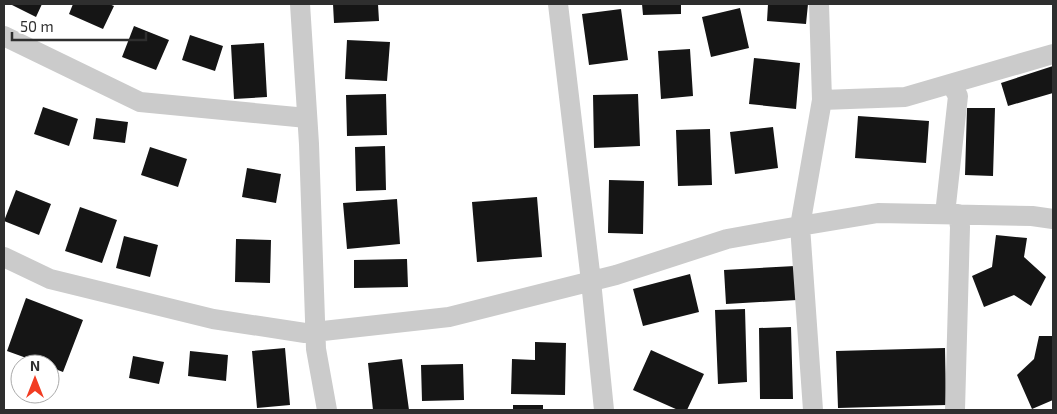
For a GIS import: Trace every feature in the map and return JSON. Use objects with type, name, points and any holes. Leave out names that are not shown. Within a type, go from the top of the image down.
[{"type":"street","points":[[300,4],[307,118],[316,349],[327,410]]},
{"type":"street","points":[[558,4],[591,281],[604,410]]},
{"type":"street","points":[[813,410],[800,226],[822,100],[819,4]]},
{"type":"street","points":[[4,36],[140,102],[307,118]]},
{"type":"street","points":[[822,100],[906,97],[1053,54]]},
{"type":"street","points":[[951,84],[958,96],[952,214],[960,227],[955,410]]},
{"type":"street","points":[[4,257],[50,280],[204,317],[305,333],[449,317],[616,275],[727,239],[878,213],[1032,216],[1053,219]]},
{"type":"building","points":[[10,4],[42,4],[36,17]]},
{"type":"building","points":[[73,4],[109,4],[114,6],[103,29],[69,14]]},
{"type":"building","points":[[333,4],[378,4],[379,21],[334,23]]},
{"type":"building","points":[[642,4],[681,4],[681,14],[643,15]]},
{"type":"building","points":[[768,4],[808,4],[806,24],[767,21]]},
{"type":"building","points":[[740,8],[749,48],[711,57],[702,17]]},
{"type":"building","points":[[621,9],[628,60],[589,65],[582,14]]},
{"type":"building","points":[[134,26],[169,40],[156,70],[122,57]]},
{"type":"building","points":[[190,35],[223,46],[215,71],[182,60]]},
{"type":"building","points":[[347,40],[390,42],[387,81],[345,79]]},
{"type":"building","points":[[264,43],[267,97],[234,99],[231,45]]},
{"type":"building","points":[[690,49],[693,96],[661,99],[658,51]]},
{"type":"building","points":[[754,58],[800,63],[796,109],[749,104]]},
{"type":"building","points":[[1053,66],[1053,93],[1008,106],[1001,83]]},
{"type":"building","points":[[386,94],[387,135],[347,136],[346,95]]},
{"type":"building","points":[[638,94],[640,146],[594,148],[593,95]]},
{"type":"building","points":[[43,107],[78,119],[69,146],[34,134]]},
{"type":"building","points":[[967,108],[995,108],[993,176],[965,175]]},
{"type":"building","points":[[858,116],[929,121],[926,163],[855,158]]},
{"type":"building","points":[[96,118],[128,122],[125,143],[93,139]]},
{"type":"building","points":[[773,127],[778,168],[735,174],[730,132]]},
{"type":"building","points":[[710,129],[712,185],[678,186],[676,130]]},
{"type":"building","points":[[385,146],[386,190],[356,191],[355,147]]},
{"type":"building","points":[[150,147],[187,159],[178,187],[141,175]]},
{"type":"building","points":[[247,168],[281,174],[276,203],[242,197]]},
{"type":"building","points":[[609,180],[644,181],[643,234],[608,233]]},
{"type":"building","points":[[16,190],[51,204],[39,235],[4,221]]},
{"type":"building","points":[[537,197],[542,257],[477,262],[472,202]]},
{"type":"building","points":[[397,199],[400,244],[347,249],[343,203]]},
{"type":"building","points":[[80,207],[117,220],[102,263],[65,251]]},
{"type":"building","points":[[996,235],[1027,238],[1024,257],[1046,277],[1031,306],[1014,295],[984,307],[972,276],[992,267]]},
{"type":"building","points":[[124,236],[158,245],[150,277],[116,268]]},
{"type":"building","points":[[236,239],[271,240],[270,283],[235,282]]},
{"type":"building","points":[[407,259],[408,287],[354,288],[354,260]]},
{"type":"building","points":[[795,266],[797,300],[726,304],[724,270]]},
{"type":"building","points":[[690,274],[699,312],[643,326],[633,289]]},
{"type":"building","points":[[26,298],[83,320],[63,372],[60,371],[60,354],[15,354],[7,351]]},
{"type":"building","points":[[745,309],[747,382],[718,384],[715,310]]},
{"type":"building","points":[[791,327],[793,399],[760,399],[759,328]]},
{"type":"building","points":[[1039,336],[1053,336],[1053,400],[1032,409],[1017,375],[1034,359]]},
{"type":"building","points":[[535,342],[566,343],[565,395],[511,394],[512,359],[535,360]]},
{"type":"building","points":[[285,348],[290,405],[257,408],[252,351]]},
{"type":"building","points":[[945,348],[946,405],[838,408],[836,351]]},
{"type":"building","points":[[651,350],[704,374],[687,410],[678,410],[633,390]]},
{"type":"building","points":[[190,351],[228,355],[226,381],[188,376]]},
{"type":"building","points":[[133,356],[164,362],[159,384],[129,378]]},
{"type":"building","points":[[402,359],[409,410],[373,410],[368,363]]},
{"type":"building","points":[[463,364],[464,400],[422,401],[421,365]]},
{"type":"building","points":[[513,405],[543,405],[543,410],[513,410]]}]
